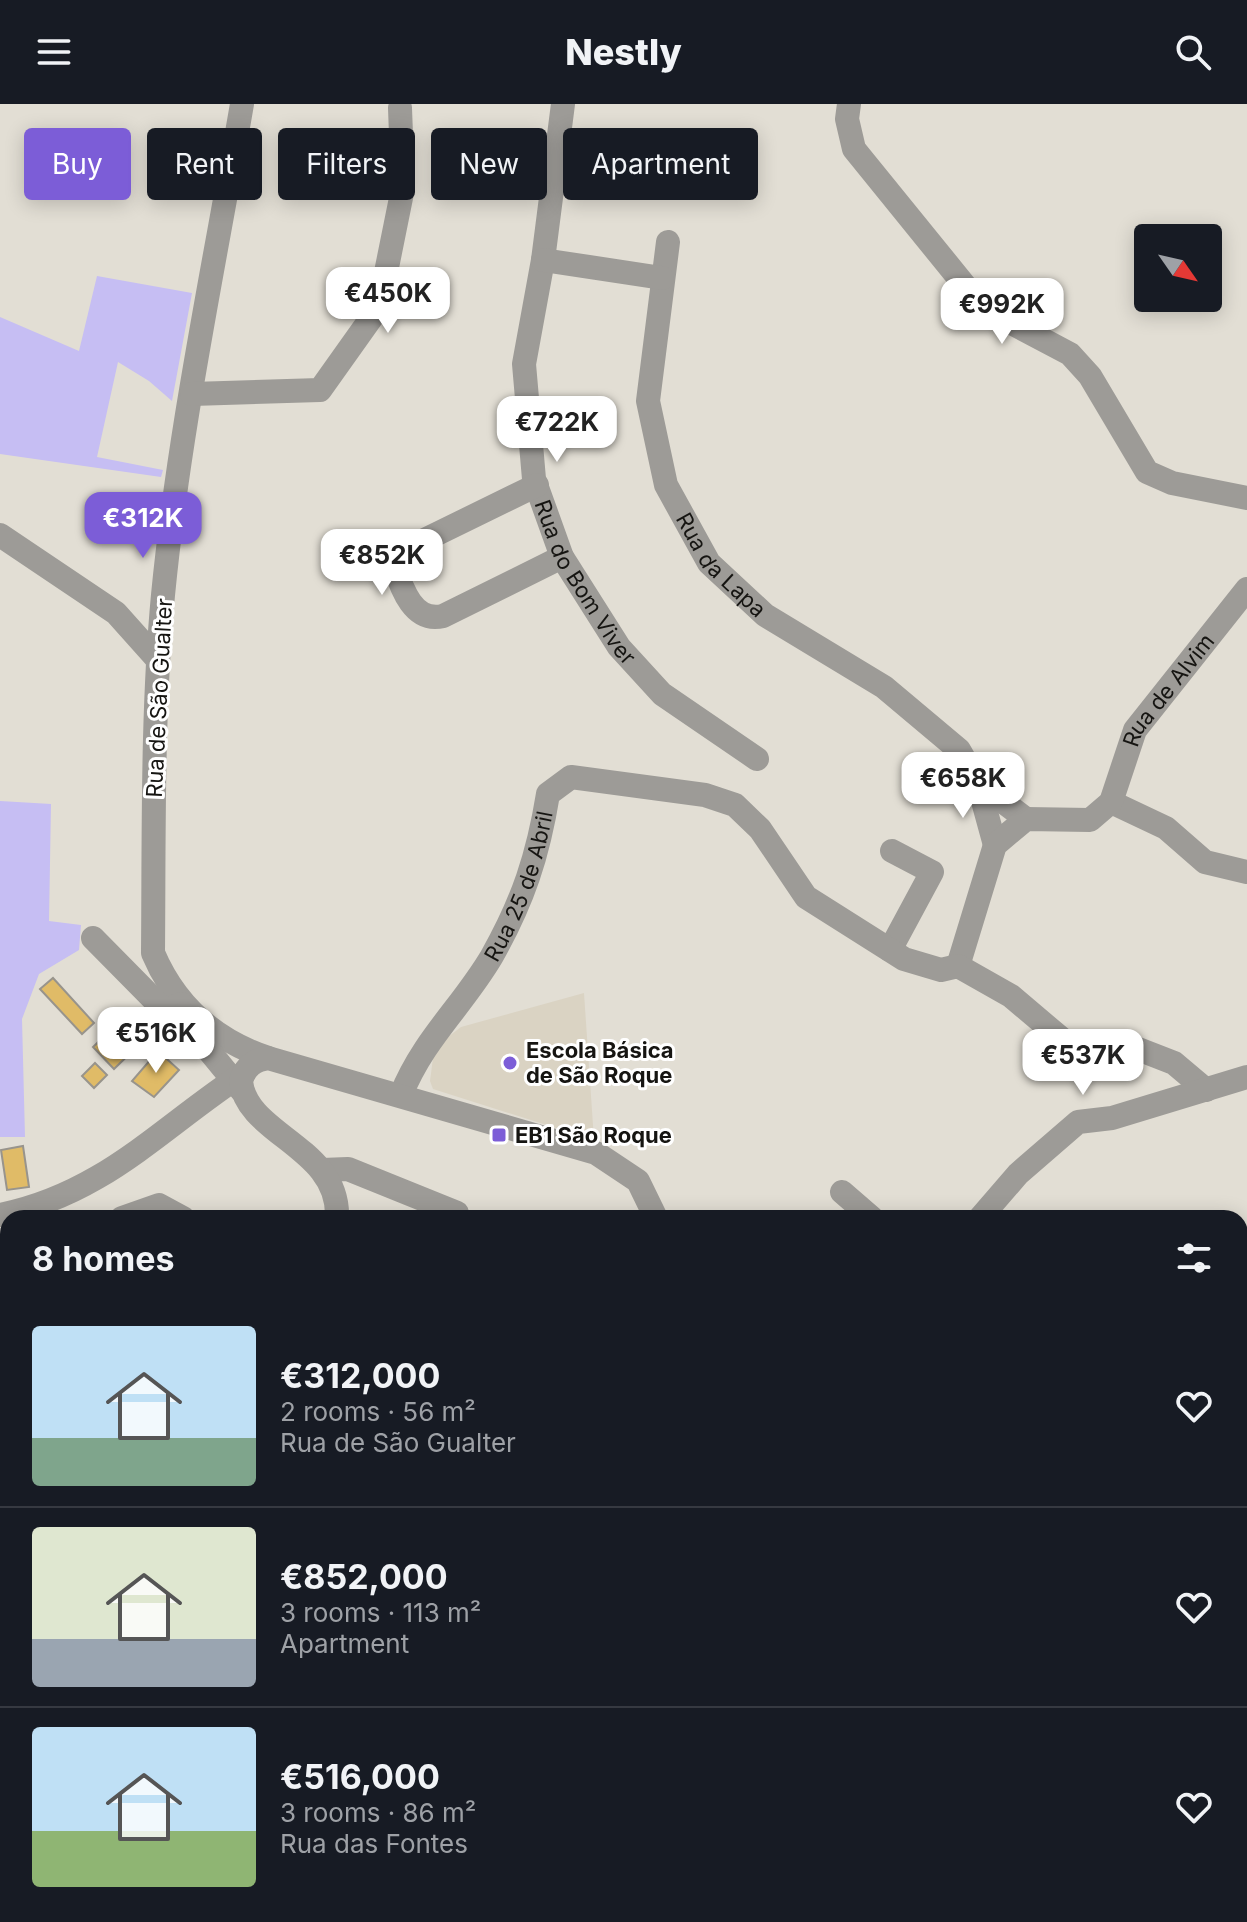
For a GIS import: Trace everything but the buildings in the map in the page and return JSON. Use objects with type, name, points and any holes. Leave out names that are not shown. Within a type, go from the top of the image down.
[{"type":"street","name":"Rua de São Gualter","points":[[242,104],[175,491],[158,660],[153,953],[166,984],[181,1004],[187,1024],[240,1074],[254,1112],[322,1170]]},
{"type":"street","name":"Rua do Bom Viver","points":[[563,104],[543,260],[524,364],[537,485],[562,557],[619,647],[662,694],[757,759]]},
{"type":"street","points":[[849,104],[847,119],[854,149],[983,308],[1070,354],[1090,376],[1147,472],[1172,483],[1247,498]]},
{"type":"street","points":[[192,394],[320,390],[379,307],[403,188],[400,108]]},
{"type":"street","name":"Rua da Lapa","points":[[668,242],[648,401],[666,485],[709,563],[765,615],[884,687],[959,750],[978,783]]},
{"type":"street","points":[[543,260],[662,278]]},
{"type":"street","points":[[537,485],[400,552],[394,565],[397,576],[420,616],[430,620],[562,557]]},
{"type":"street","points":[[0,535],[116,613],[158,660]]},
{"type":"street","name":"Rua de Alvim","points":[[1111,802],[1135,730],[1247,589]]},
{"type":"street","name":"Rua 25 de Abril","points":[[401,1095],[414,1062],[491,958],[537,857],[548,794],[571,777],[705,795],[735,805],[760,829],[806,897],[904,959],[941,970],[958,966],[1011,996],[1063,1040],[1091,1050],[1138,1049],[1174,1063],[1206,1090]]},
{"type":"street","points":[[978,783],[1026,819],[1090,820],[1111,802],[1166,828],[1205,862],[1247,872]]},
{"type":"street","points":[[958,966],[995,845],[978,783]]},
{"type":"street","points":[[995,845],[1026,819]]},
{"type":"street","points":[[890,950],[932,872],[892,851]]},
{"type":"street","points":[[93,938],[165,1011],[181,1004]]},
{"type":"street","points":[[15,1210],[77,1190],[135,1156],[240,1074],[401,1095],[596,1153],[638,1181],[652,1210]]},
{"type":"street","points":[[987,1210],[1018,1174],[1078,1122],[1112,1118],[1247,1077]]},
{"type":"street","points":[[337,1210],[338,1200],[322,1170],[348,1169],[450,1210]]},
{"type":"street","points":[[842,1192],[863,1210]]},
{"type":"street","points":[[145,1210],[159,1205],[168,1210]]},
{"type":"shaded area","points":[[97,276],[192,293],[172,401],[149,381],[118,362],[97,457],[163,470],[161,477],[0,454],[0,317],[79,351]]},
{"type":"shaded area","points":[[0,801],[51,804],[49,921],[81,925],[79,950],[39,974],[22,1019],[25,1137],[0,1137]]},
{"type":"shaded area","name":"Escola Básica de São Roque","points":[[584,993],[594,1140],[433,1089],[430,1081],[433,1058],[448,1037],[461,1027]]},
{"type":"place","name":"Escola Básica de São Roque","points":[[510,1063]]},
{"type":"place","name":"EB1 São Roque","points":[[499,1135]]}]
